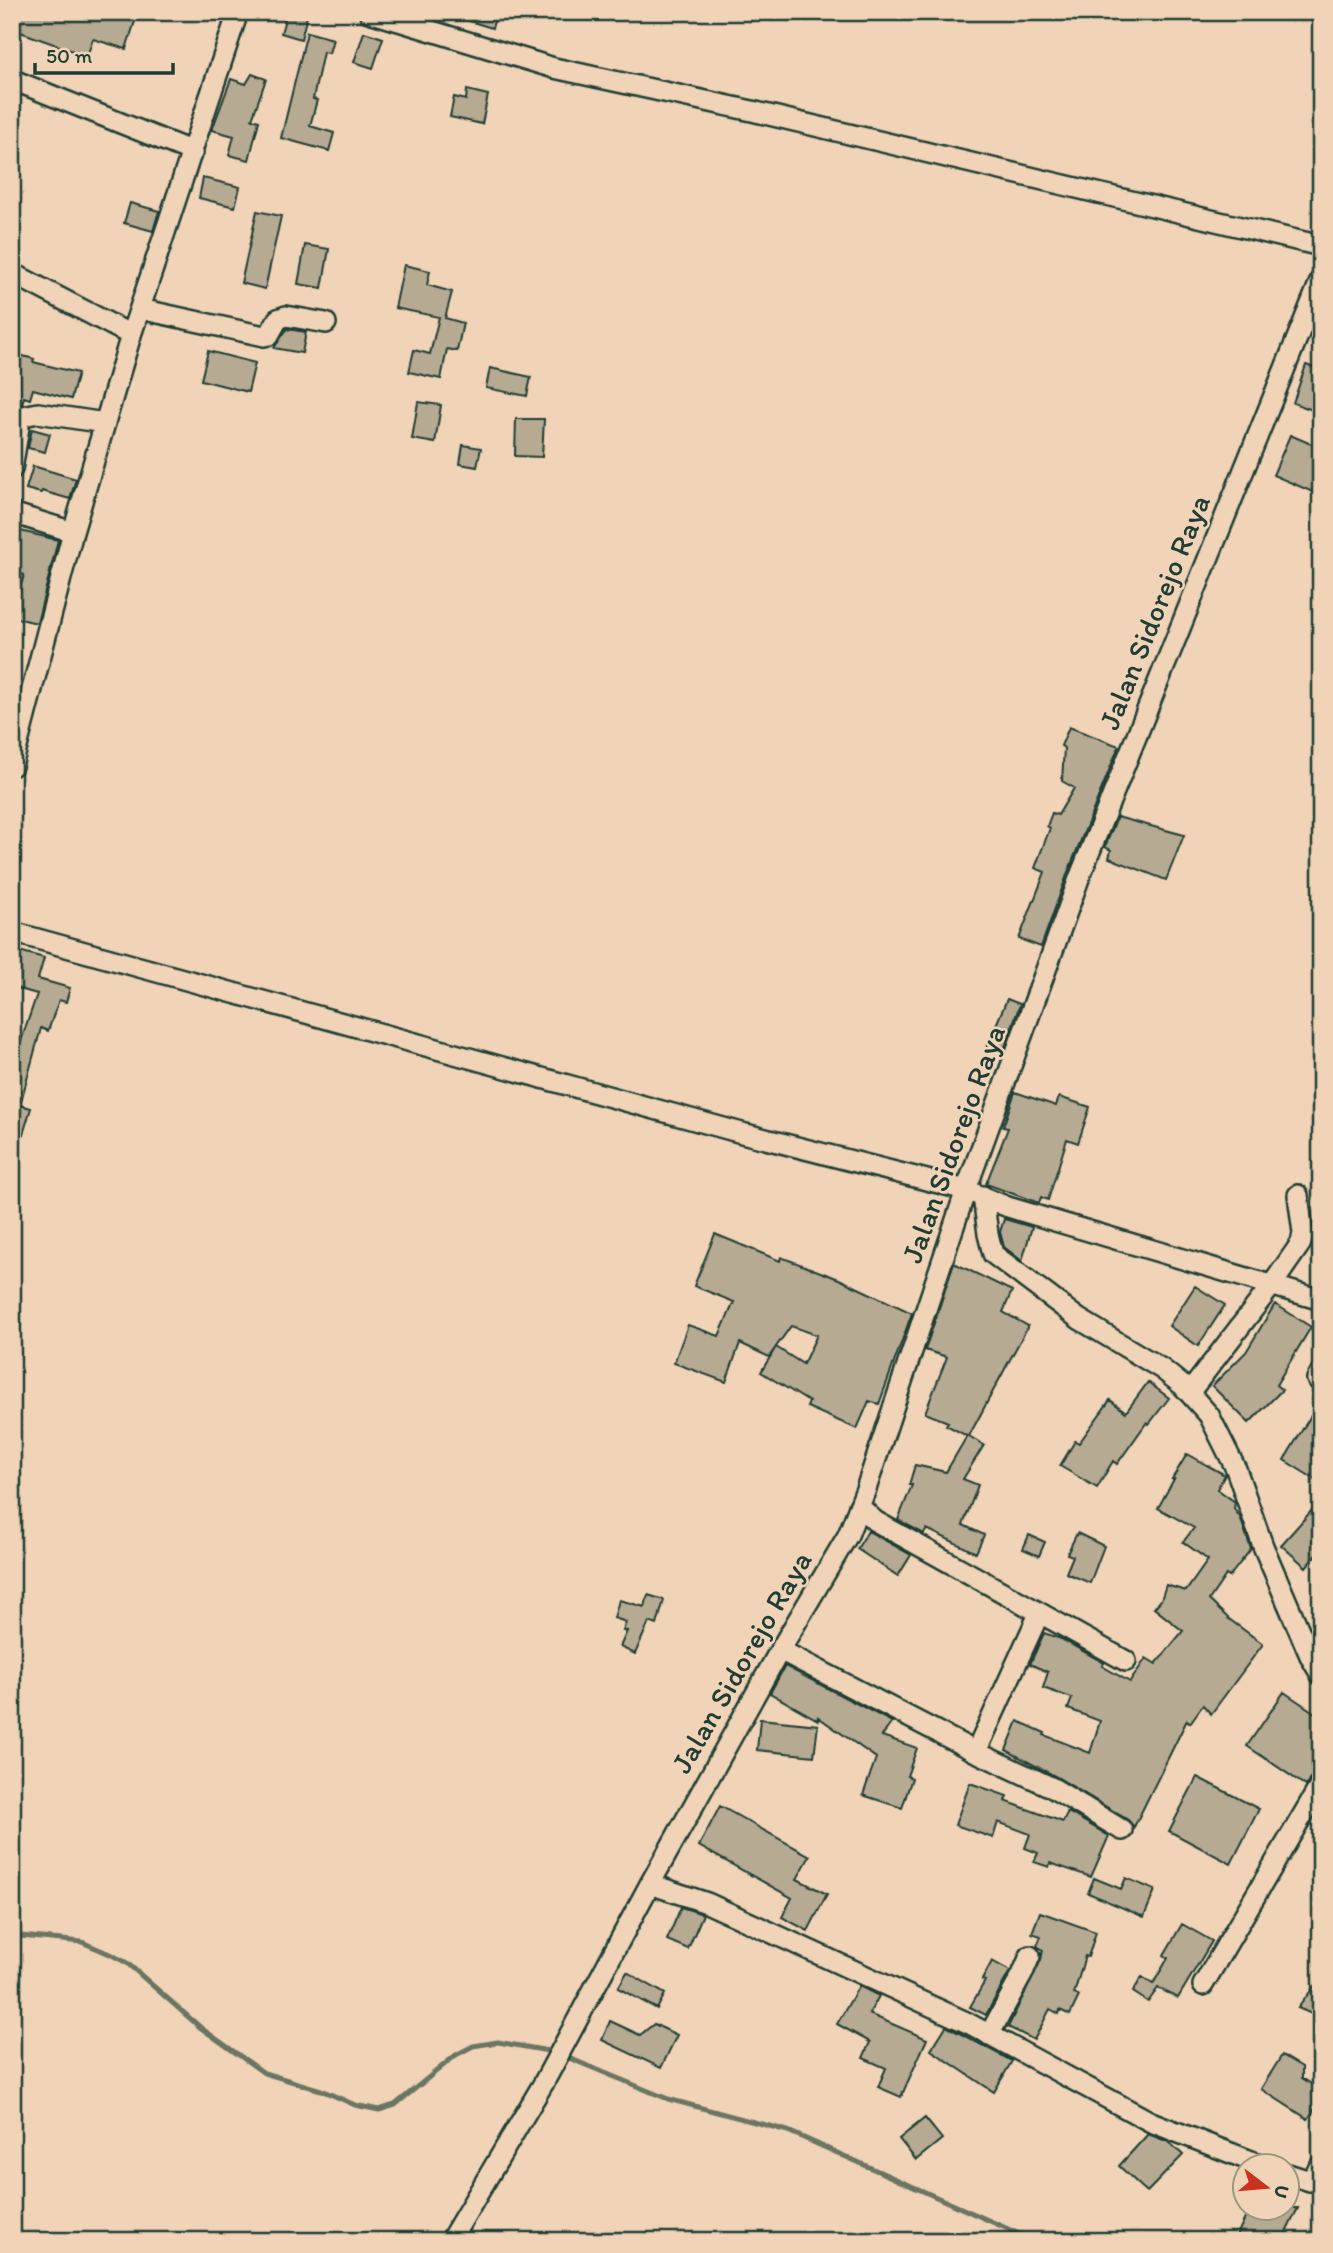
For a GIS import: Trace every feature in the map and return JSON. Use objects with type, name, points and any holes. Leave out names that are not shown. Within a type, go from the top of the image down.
[{"type":"street","points":[[12,766],[73,532],[131,335],[237,12]]},
{"type":"street","points":[[369,12],[554,68],[752,111],[1321,247]]},
{"type":"street","points":[[13,80],[193,152]]},
{"type":"street","points":[[12,273],[131,335]]},
{"type":"street","name":"Jalan Sidorejo Raya","points":[[450,2241],[543,2084],[780,1650],[848,1535],[975,1193],[1100,825],[1321,279]]},
{"type":"street","points":[[140,309],[264,336],[270,335],[278,319],[285,316],[326,323]]},
{"type":"street","points":[[12,469],[19,438],[19,427],[13,417],[38,413],[105,423]]},
{"type":"street","points":[[12,513],[73,532]]},
{"type":"street","points":[[12,932],[738,1132],[975,1193],[1008,1207],[1321,1300]]},
{"type":"street","points":[[975,1193],[993,1254],[1002,1263],[1079,1319],[1162,1369],[1209,1415],[1237,1469],[1263,1546],[1311,1658],[1321,1675]]},
{"type":"street","points":[[1189,1393],[1301,1243],[1303,1233],[1298,1195]]},
{"type":"street","points":[[859,1506],[874,1521],[1126,1661]]},
{"type":"street","points":[[976,1752],[1039,1614]]},
{"type":"street","points":[[780,1650],[976,1752],[1051,1787],[1122,1830]]},
{"type":"street","points":[[1203,1985],[1321,1784]]},
{"type":"street","points":[[650,1884],[707,1903],[989,2035],[1151,2122],[1232,2153]]},
{"type":"street","points":[[989,2035],[1030,1956]]},
{"type":"street","points":[[1302,2179],[1310,2181],[1321,2165]]},
{"type":"building","points":[[12,12],[138,12],[126,49],[93,39],[87,56],[12,29]]},
{"type":"building","points":[[287,12],[308,12],[301,39],[281,33]]},
{"type":"building","points":[[453,12],[497,12],[492,28],[453,16]]},
{"type":"building","points":[[307,32],[333,39],[329,53],[323,52],[313,99],[317,100],[310,126],[334,133],[329,151],[281,138]]},
{"type":"building","points":[[364,32],[383,38],[373,68],[354,62]]},
{"type":"building","points":[[252,74],[266,79],[252,119],[259,121],[249,160],[229,155],[234,136],[212,130],[231,79],[246,84]]},
{"type":"building","points":[[467,90],[488,95],[482,124],[450,117],[454,97],[466,100]]},
{"type":"building","points":[[203,178],[240,187],[235,207],[199,198]]},
{"type":"building","points":[[130,203],[159,211],[153,231],[124,223]]},
{"type":"building","points":[[257,211],[281,216],[265,289],[241,283]]},
{"type":"building","points":[[305,245],[329,249],[322,288],[298,284]]},
{"type":"building","points":[[404,265],[430,271],[427,285],[452,292],[445,318],[463,323],[457,351],[447,349],[441,379],[409,372],[414,350],[430,354],[439,317],[395,308]]},
{"type":"building","points":[[287,329],[306,332],[302,353],[274,348]]},
{"type":"building","points":[[208,351],[255,363],[248,392],[201,380]]},
{"type":"building","points":[[12,353],[34,359],[33,362],[78,373],[71,399],[33,389],[30,399],[24,397],[22,404],[12,404]]},
{"type":"building","points":[[1306,365],[1321,370],[1321,413],[1293,403]]},
{"type":"building","points":[[490,368],[531,377],[527,396],[486,388]]},
{"type":"building","points":[[418,402],[441,405],[435,443],[412,439]]},
{"type":"building","points":[[516,419],[544,419],[542,457],[515,456]]},
{"type":"building","points":[[32,429],[50,434],[45,452],[28,448]]},
{"type":"building","points":[[1290,435],[1321,448],[1316,463],[1321,465],[1321,481],[1315,493],[1273,475]]},
{"type":"building","points":[[463,445],[481,448],[477,467],[460,464]]},
{"type":"building","points":[[33,466],[76,479],[70,499],[26,489]]},
{"type":"building","points":[[12,529],[58,540],[37,623],[12,617],[24,575],[12,571]]},
{"type":"building","points":[[1069,727],[1119,746],[1041,947],[1019,939],[1045,872],[1035,868],[1050,828],[1047,826],[1052,813],[1058,815],[1074,788],[1062,781],[1064,748],[1061,746]]},
{"type":"building","points":[[1117,817],[1184,835],[1166,880],[1109,858],[1111,850],[1105,847]]},
{"type":"building","points":[[19,951],[44,958],[38,979],[70,988],[66,1002],[59,1000],[48,1031],[41,1028],[20,1105],[31,1108],[16,1158],[12,1157],[12,1038],[21,1041],[37,994],[12,987],[12,974]]},
{"type":"building","points":[[1007,999],[1020,1004],[1004,1050],[986,1049]]},
{"type":"building","points":[[1015,1092],[1056,1106],[1059,1097],[1090,1107],[1078,1143],[1067,1139],[1048,1200],[1041,1197],[1039,1203],[986,1184],[1008,1128],[1003,1127]]},
{"type":"building","points":[[1004,1219],[1032,1227],[1022,1261],[1004,1247],[1000,1232]]},
{"type":"building","points":[[715,1234],[780,1261],[781,1257],[839,1279],[912,1313],[879,1404],[869,1401],[857,1429],[807,1407],[809,1402],[761,1372],[776,1347],[769,1357],[740,1343],[726,1382],[674,1363],[688,1325],[719,1336],[734,1302],[694,1286]],"holes":[[[791,1326],[817,1335],[803,1364],[776,1347]]]},
{"type":"building","points":[[954,1263],[1012,1291],[1003,1312],[1028,1326],[969,1436],[984,1445],[963,1479],[978,1485],[963,1525],[984,1535],[976,1553],[927,1529],[924,1534],[898,1520],[912,1485],[909,1485],[915,1465],[946,1472],[967,1436],[946,1425],[948,1422],[925,1413],[947,1357],[925,1350]]},
{"type":"building","points":[[1195,1286],[1225,1305],[1198,1346],[1169,1326]]},
{"type":"building","points":[[1275,1304],[1311,1327],[1276,1385],[1282,1390],[1249,1423],[1212,1386],[1246,1352]]},
{"type":"building","points":[[1148,1382],[1169,1398],[1149,1424],[1147,1422],[1117,1464],[1113,1461],[1097,1488],[1060,1466],[1075,1441],[1079,1443],[1110,1400],[1126,1412]]},
{"type":"building","points":[[1321,1399],[1321,1483],[1284,1460]]},
{"type":"building","points":[[1187,1454],[1225,1475],[1217,1489],[1235,1502],[1234,1509],[1240,1517],[1251,1549],[1229,1577],[1226,1575],[1209,1600],[1263,1644],[1211,1714],[1203,1705],[1190,1723],[1187,1720],[1134,1827],[1128,1820],[1057,1777],[1006,1750],[1018,1721],[1045,1733],[1044,1735],[1090,1753],[1100,1721],[1068,1709],[1072,1698],[1043,1688],[1048,1672],[1030,1664],[1044,1633],[1061,1639],[1104,1663],[1102,1666],[1130,1682],[1146,1658],[1156,1664],[1183,1631],[1154,1608],[1161,1600],[1166,1585],[1186,1591],[1208,1560],[1183,1542],[1194,1528],[1158,1508]]},
{"type":"building","points":[[1321,1500],[1321,1549],[1306,1567],[1281,1545]]},
{"type":"building","points":[[868,1531],[911,1555],[898,1576],[857,1549]]},
{"type":"building","points":[[1077,1533],[1104,1546],[1090,1583],[1066,1573],[1073,1556],[1067,1554]]},
{"type":"building","points":[[1029,1535],[1045,1542],[1039,1556],[1023,1549]]},
{"type":"building","points":[[648,1595],[664,1600],[657,1625],[649,1622],[635,1654],[620,1647],[627,1631],[623,1631],[626,1622],[614,1618],[619,1600],[645,1607]]},
{"type":"building","points":[[785,1666],[892,1722],[882,1736],[917,1748],[907,1776],[912,1778],[902,1808],[863,1795],[876,1758],[818,1717],[818,1720],[770,1693]]},
{"type":"building","points":[[1284,1692],[1321,1717],[1321,1769],[1311,1777],[1306,1786],[1247,1746]]},
{"type":"building","points":[[760,1719],[818,1725],[814,1756],[757,1750]]},
{"type":"building","points":[[1197,1777],[1259,1809],[1231,1864],[1169,1831]]},
{"type":"building","points":[[970,1783],[1007,1796],[1005,1801],[1063,1822],[1068,1812],[1109,1836],[1091,1877],[1050,1863],[1049,1867],[1034,1862],[1038,1853],[1025,1848],[1030,1834],[998,1822],[993,1838],[955,1825]]},
{"type":"building","points":[[720,1806],[810,1856],[797,1879],[827,1894],[808,1931],[782,1917],[792,1898],[699,1846]]},
{"type":"building","points":[[1094,1878],[1121,1889],[1126,1878],[1155,1890],[1144,1917],[1088,1893]]},
{"type":"building","points":[[681,1907],[703,1914],[688,1949],[667,1940]]},
{"type":"building","points":[[1040,1912],[1096,1932],[1088,1957],[1085,1956],[1074,1994],[1079,1996],[1070,2015],[1060,2010],[1059,2014],[1050,2009],[1034,2040],[1008,2027],[1041,1960],[1043,1950],[1037,1946],[1041,1936],[1032,1933]]},
{"type":"building","points":[[1182,1924],[1212,1941],[1178,1998],[1158,1988],[1148,2002],[1133,1992],[1142,1977],[1153,1984],[1168,1958],[1164,1955]]},
{"type":"building","points":[[992,1961],[1010,1971],[986,2015],[970,2007],[985,1981],[982,1980]]},
{"type":"building","points":[[627,1972],[665,1994],[657,2009],[618,1988]]},
{"type":"building","points":[[1321,1977],[1321,2018],[1298,2008]]},
{"type":"building","points":[[859,1986],[879,1996],[869,2014],[927,2039],[901,2097],[878,2087],[886,2068],[863,2058],[870,2042],[837,2024]]},
{"type":"building","points":[[610,2021],[640,2035],[654,2024],[677,2035],[661,2068],[602,2040]]},
{"type":"building","points":[[946,2026],[1012,2061],[994,2092],[931,2050]]},
{"type":"building","points":[[1282,2055],[1302,2067],[1302,2078],[1321,2090],[1321,2099],[1308,2119],[1261,2089]]},
{"type":"building","points":[[925,2118],[942,2139],[916,2160],[899,2139]]},
{"type":"building","points":[[1148,2134],[1169,2142],[1183,2155],[1147,2192],[1119,2166]]},
{"type":"building","points":[[1243,2222],[1291,2222],[1282,2241],[1234,2241]]},
{"type":"waterway","points":[[12,1938],[21,1936],[82,1942],[112,1955],[127,1963],[201,2028],[264,2073],[321,2090],[355,2105],[379,2110],[395,2105],[456,2055],[473,2046],[498,2042],[554,2052]]},
{"type":"waterway","points":[[564,2056],[668,2099],[788,2131],[1035,2241]]}]
